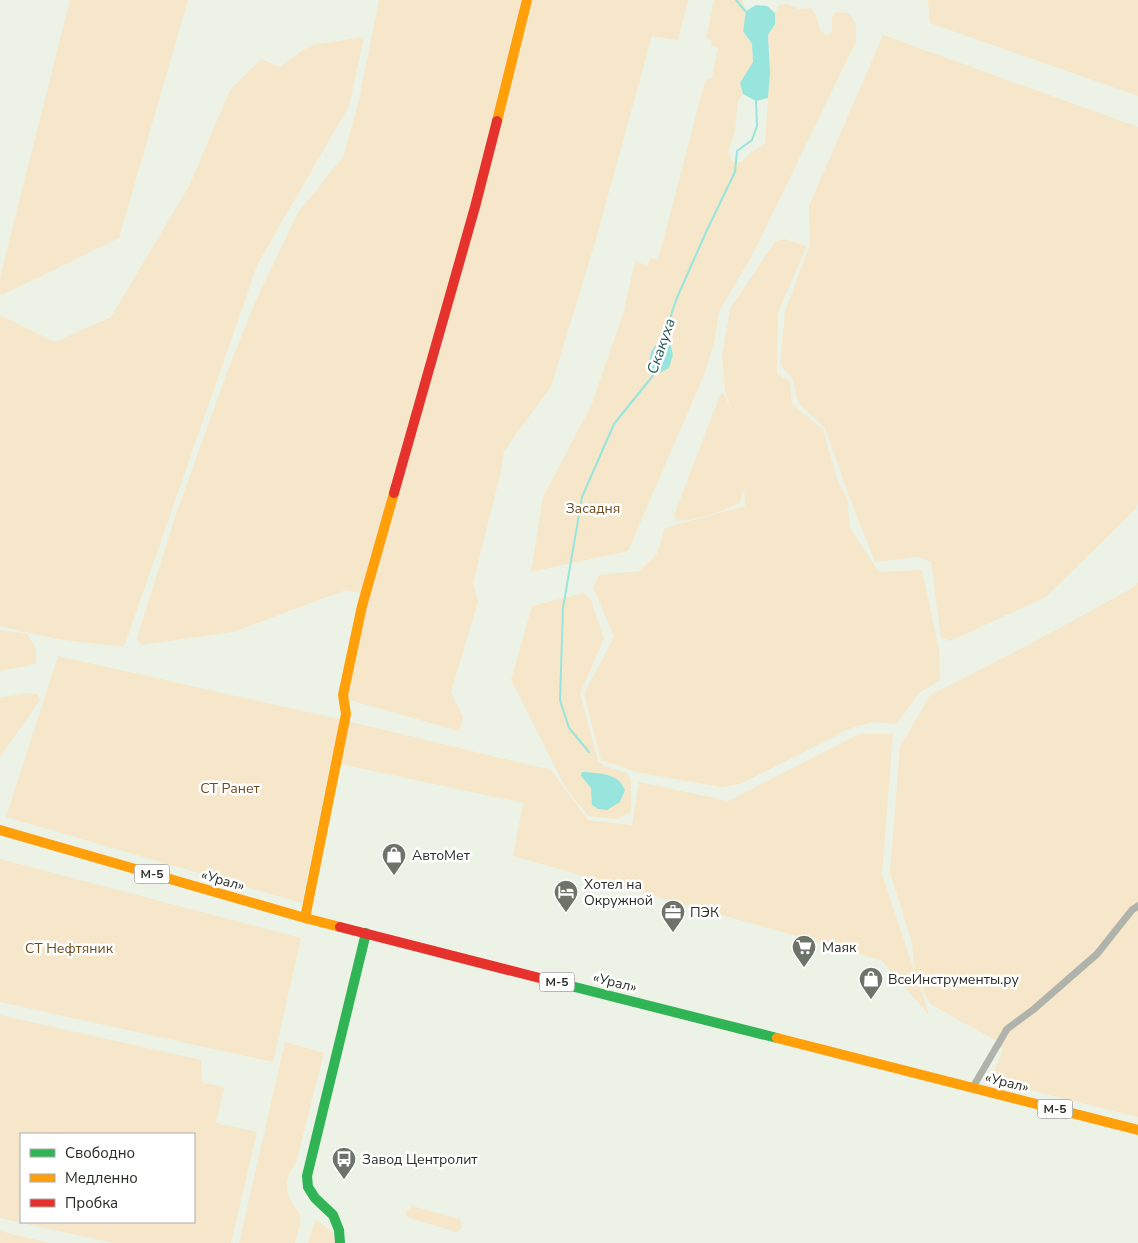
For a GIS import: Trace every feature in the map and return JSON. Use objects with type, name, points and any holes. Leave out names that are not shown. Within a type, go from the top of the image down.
[{"type":"main road","points":[[305,918],[346,714],[343,695],[362,606],[475,207],[527,0]]},
{"type":"main road","name":"«Урал»","points":[[0,830],[305,918],[1138,1130]]},
{"type":"main road","points":[[340,1243],[339,1230],[333,1216],[315,1198],[308,1187],[306,1176],[366,933]]},
{"type":"street","points":[[972,1087],[1008,1029],[1097,954],[1132,910],[1138,906]]},
{"type":"green space","points":[[70,0],[188,0],[119,238],[2,295],[0,293],[0,277]]},
{"type":"green space","points":[[379,0],[688,0],[678,40],[652,36],[596,239],[551,387],[504,451],[500,476],[473,583],[478,602],[451,692],[463,717],[459,731],[349,700],[344,696],[366,594],[346,590],[233,632],[141,645],[137,638],[175,517],[226,375],[253,307],[297,214],[343,157],[358,104]]},
{"type":"green space","name":"Засадня","points":[[714,0],[742,0],[746,11],[743,31],[752,44],[753,62],[740,83],[743,94],[738,101],[735,131],[728,153],[732,162],[742,162],[749,154],[765,144],[770,73],[768,35],[775,24],[775,13],[779,5],[788,4],[798,9],[811,8],[816,15],[820,31],[827,35],[832,32],[832,18],[836,12],[849,13],[856,25],[856,41],[756,248],[719,312],[714,343],[704,375],[628,551],[531,572],[543,497],[591,406],[623,314],[635,262],[648,265],[650,258],[658,260],[705,81],[712,77],[718,48],[711,47],[712,40],[706,39]]},
{"type":"green space","points":[[928,0],[1138,0],[1138,96],[930,23]]},
{"type":"green space","points":[[883,35],[1138,127],[1138,504],[1046,597],[950,641],[941,637],[931,562],[919,557],[875,562],[825,428],[798,402],[793,379],[780,365],[785,311],[810,245],[809,206]]},
{"type":"green space","points":[[364,37],[349,106],[258,263],[124,647],[56,639],[0,626],[0,315],[55,342],[111,317],[189,186],[230,90],[261,59],[279,67],[311,45]]},
{"type":"green space","points":[[784,239],[807,246],[778,312],[777,373],[790,382],[792,404],[823,430],[838,482],[847,498],[850,528],[879,572],[922,570],[939,649],[940,680],[919,693],[897,724],[874,722],[853,727],[740,784],[721,787],[636,772],[601,760],[584,694],[614,637],[593,587],[599,575],[639,571],[657,554],[665,528],[745,506],[744,487],[740,503],[725,509],[691,520],[676,520],[674,515],[720,395],[723,394],[725,396],[732,412],[725,390],[722,356],[730,309],[775,242]]},
{"type":"green space","name":"СТ Ранет","points":[[1138,583],[1138,1117],[998,1083],[994,1071],[1003,1050],[997,1041],[930,1004],[917,978],[929,1015],[881,960],[513,856],[523,803],[331,762],[302,903],[6,817],[58,656],[339,719],[551,770],[588,820],[632,825],[639,782],[728,801],[859,734],[893,734],[882,874],[915,973],[912,943],[890,872],[900,747],[930,695],[1015,652],[1129,590]]},
{"type":"green space","points":[[583,593],[591,600],[604,639],[580,693],[598,761],[604,766],[627,773],[631,780],[631,812],[617,819],[588,816],[564,785],[511,680],[532,606]],"holes":[[[609,776],[618,780],[625,790],[593,805],[591,788]]]},
{"type":"green space","points":[[0,630],[27,634],[36,648],[36,664],[0,671]]},
{"type":"green space","points":[[27,693],[37,694],[40,700],[0,757],[0,698]]},
{"type":"green space","name":"СТ Нефтяник","points":[[0,859],[301,938],[273,1062],[0,1002]]},
{"type":"green space","points":[[0,1015],[201,1060],[202,1083],[224,1087],[216,1123],[257,1132],[231,1243],[113,1243],[23,1223],[195,1223],[195,1133],[20,1133],[20,1222],[0,1218]]},
{"type":"green space","points":[[285,1042],[324,1053],[296,1163],[290,1172],[287,1182],[289,1198],[299,1212],[300,1225],[295,1243],[239,1243]]},
{"type":"green space","points":[[412,1206],[460,1219],[462,1228],[456,1232],[407,1217],[405,1213]]},
{"type":"green space","points":[[315,1221],[318,1221],[336,1235],[337,1243],[308,1243]]},
{"type":"green space","points":[[0,1231],[49,1243],[0,1243]]},
{"type":"water","points":[[756,5],[767,6],[775,13],[775,24],[768,35],[770,73],[768,98],[756,101],[743,94],[740,83],[753,62],[752,44],[743,31],[746,11]]},
{"type":"water","points":[[663,339],[670,342],[673,355],[669,368],[654,374],[649,368],[651,355],[656,345]]},
{"type":"water","points":[[582,772],[606,775],[618,780],[625,790],[620,802],[607,810],[598,809],[592,805],[591,788],[581,776]]},
{"type":"waterway","name":"Скакуха","points":[[736,0],[747,13]]},
{"type":"waterway","name":"Скакуха","points":[[666,340],[666,331],[676,300],[735,172],[737,151],[752,140],[757,126],[756,100]]},
{"type":"waterway","name":"Скакуха","points":[[589,752],[569,728],[560,700],[563,608],[582,497],[614,424],[655,373]]},
{"type":"traffic: fast","points":[[340,1243],[339,1230],[333,1215],[315,1198],[308,1187],[307,1176],[366,933]]},
{"type":"traffic: fast","points":[[559,983],[777,1038]]},
{"type":"traffic: slow","points":[[497,121],[527,0]]},
{"type":"traffic: slow","points":[[305,918],[346,714],[343,695],[362,606],[394,493]]},
{"type":"traffic: slow","points":[[0,830],[340,927]]},
{"type":"traffic: slow","points":[[777,1038],[1138,1130]]},
{"type":"traffic: jam","points":[[394,493],[475,207],[497,121]]},
{"type":"traffic: jam","points":[[340,927],[559,983]]},
{"type":"place","name":"АвтоМет","points":[[394,876]]},
{"type":"place","name":"Хотел на Окружной","points":[[566,913]]},
{"type":"place","name":"ПЭК","points":[[673,933]]},
{"type":"place","name":"Маяк","points":[[804,968]]},
{"type":"place","name":"ВсеИнструменты.ру","points":[[871,1000]]},
{"type":"place","name":"Завод Центролит","points":[[344,1180]]}]
